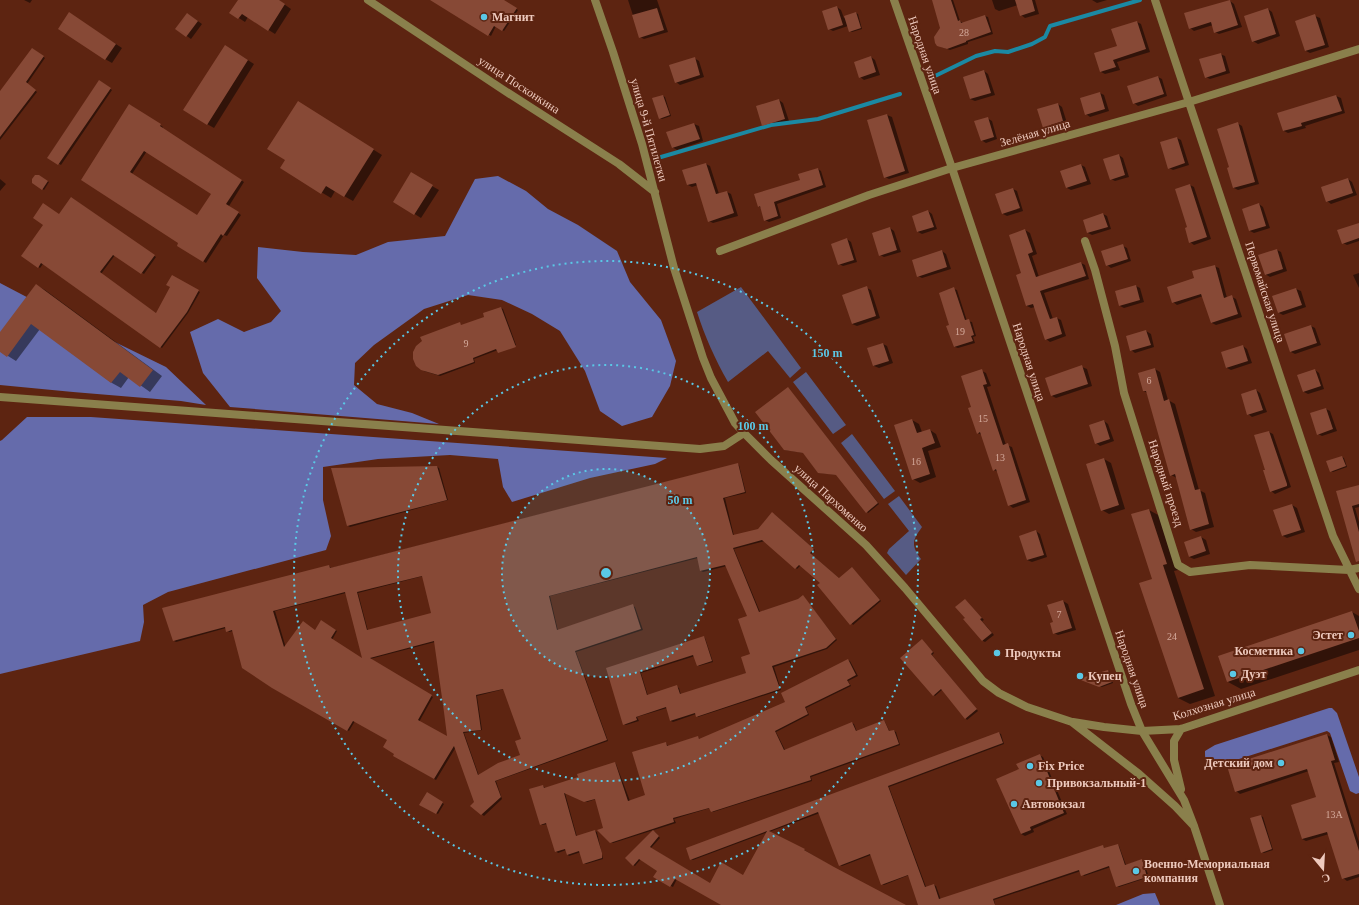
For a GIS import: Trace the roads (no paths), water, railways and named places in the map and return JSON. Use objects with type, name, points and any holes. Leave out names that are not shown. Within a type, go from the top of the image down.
[{"type":"street","name":"улица Посконкина","points":[[368,0],[502,89],[619,164],[655,192]]},
{"type":"street","name":"улица 9-й Пятилетки","points":[[595,0],[642,144],[674,268]]},
{"type":"street","name":"Народная улица","points":[[894,0],[952,168],[1131,704],[1142,731],[1184,800]]},
{"type":"street","name":"Первомайская улица","points":[[1155,0],[1333,536],[1359,589]]},
{"type":"street","name":"Зелёная улица","points":[[720,251],[869,195],[952,168],[1189,102],[1359,49]]},
{"type":"street","name":"Народный проезд","points":[[1085,241],[1095,270],[1115,346],[1124,393],[1178,565],[1190,572],[1250,565],[1349,570],[1359,568]]},
{"type":"street","name":"улица Пархоменко","points":[[674,268],[703,358],[711,378],[735,423],[771,460],[866,545],[905,588],[978,676],[999,693],[1027,707],[1072,722]]},
{"type":"street","points":[[0,397],[700,449],[724,446],[744,433]]},
{"type":"street","name":"Колхозная улица","points":[[1142,731],[1181,729],[1359,670]]},
{"type":"street","points":[[1072,722],[1142,731]]},
{"type":"street","points":[[1072,722],[1139,774],[1175,806],[1194,826]]},
{"type":"street","points":[[1181,729],[1174,741],[1174,760],[1184,800],[1220,905]]},
{"type":"waterway","points":[[935,76],[976,56],[995,51],[1008,52],[1032,44],[1045,37],[1050,26],[1140,0]]},
{"type":"waterway","points":[[661,157],[771,125],[818,119],[900,94]]},
{"type":"place","name":"Магнит","points":[[484,17]]},
{"type":"place","name":"Эстет","points":[[1351,635]]},
{"type":"place","name":"Косметика","points":[[1301,651]]},
{"type":"place","name":"Продукты","points":[[997,653]]},
{"type":"place","name":"Дуэт","points":[[1233,674]]},
{"type":"place","name":"Купец","points":[[1080,676]]},
{"type":"place","name":"Детский дом","points":[[1281,763]]},
{"type":"place","name":"Fix Price","points":[[1030,766]]},
{"type":"place","name":"Привокзальный-1","points":[[1039,783]]},
{"type":"place","name":"Автовокзал","points":[[1014,804]]},
{"type":"place","name":"Военно-Мемориальная компания","points":[[1136,871]]}]
